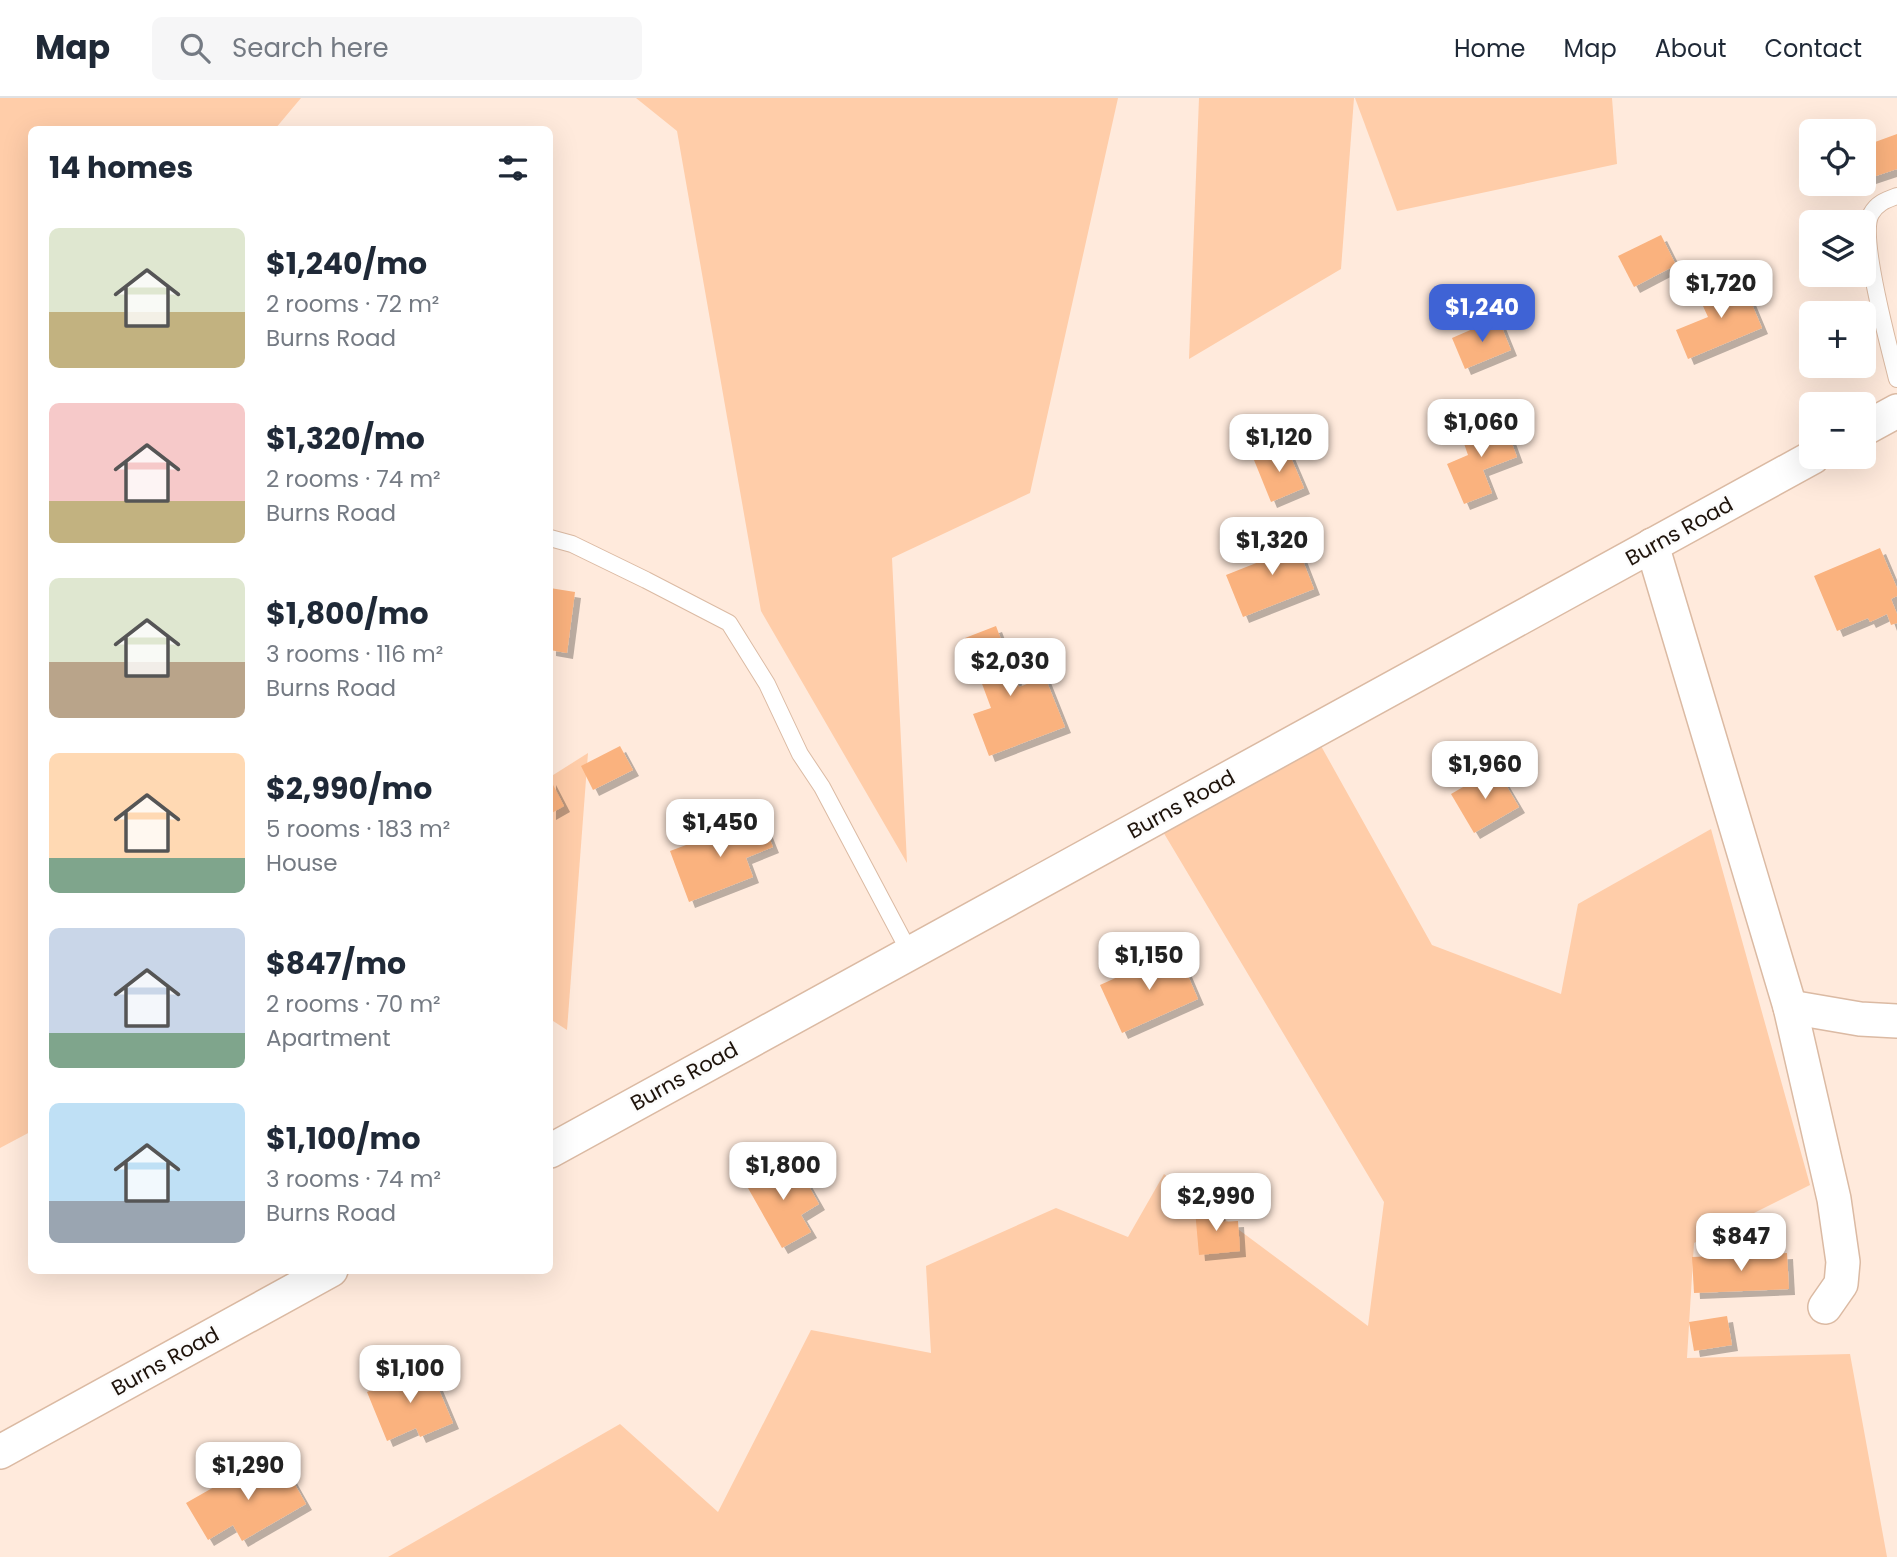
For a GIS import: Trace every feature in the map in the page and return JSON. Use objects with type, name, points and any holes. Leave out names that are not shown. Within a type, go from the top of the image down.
[{"type":"street","points":[[1876,422],[1897,411]]},
{"type":"street","name":"Burns Road","points":[[553,1148],[1799,465]]},
{"type":"street","points":[[1652,545],[1790,1007],[1834,1199],[1843,1262],[1841,1284],[1825,1307]]},
{"type":"street","points":[[1790,1007],[1860,1019],[1897,1021]]},
{"type":"street","name":"Burns Road","points":[[0,1452],[324,1274]]},
{"type":"lane","points":[[1897,196],[1880,203],[1870,215],[1867,241],[1897,379]]},
{"type":"lane","points":[[553,539],[585,550],[729,623],[767,684],[800,754],[828,799],[910,953]]},
{"type":"shaded area","points":[[0,98],[301,98],[278,126],[28,126],[28,1133],[0,1148]]},
{"type":"shaded area","points":[[636,98],[1118,98],[1030,493],[892,558],[907,863],[761,611],[677,131]]},
{"type":"shaded area","points":[[1199,98],[1354,98],[1341,269],[1189,359]]},
{"type":"shaded area","points":[[1355,98],[1612,98],[1617,164],[1397,211]]},
{"type":"shaded area","points":[[1311,728],[1432,945],[1561,994],[1578,904],[1711,829],[1810,1185],[1694,1243],[1687,1358],[1850,1354],[1887,1557],[388,1557],[620,1424],[718,1512],[811,1330],[931,1353],[926,1266],[1056,1208],[1128,1237],[1164,1174],[1368,1326],[1384,1202],[1156,820]]},
{"type":"shaded area","points":[[588,753],[567,1030],[553,1021],[553,775]]},
{"type":"building","points":[[1897,134],[1897,169],[1876,176],[1876,142]]},
{"type":"building","points":[[1661,235],[1676,265],[1634,287],[1618,256]]},
{"type":"building","points":[[1741,278],[1762,328],[1688,359],[1676,330],[1708,317],[1698,295]]},
{"type":"building","points":[[1498,318],[1511,350],[1465,369],[1452,338]]},
{"type":"building","points":[[1503,419],[1517,457],[1483,470],[1492,493],[1464,504],[1447,464],[1468,455],[1461,435]]},
{"type":"building","points":[[1286,446],[1304,488],[1271,502],[1254,460]]},
{"type":"building","points":[[1291,530],[1314,589],[1243,617],[1226,575],[1274,556],[1267,539]]},
{"type":"building","points":[[1880,548],[1897,588],[1897,596],[1891,599],[1897,614],[1897,623],[1891,625],[1887,614],[1870,622],[1868,618],[1837,631],[1814,576]]},
{"type":"building","points":[[553,588],[575,592],[567,653],[553,651]]},
{"type":"building","points":[[996,626],[1019,687],[1045,677],[1065,727],[989,756],[973,714],[991,708],[965,638]]},
{"type":"building","points":[[620,746],[633,770],[593,790],[581,766]]},
{"type":"building","points":[[1496,768],[1519,807],[1474,833],[1451,794]]},
{"type":"building","points":[[553,785],[564,806],[553,812]]},
{"type":"building","points":[[761,817],[773,847],[746,858],[753,877],[689,902],[670,851]]},
{"type":"building","points":[[1177,950],[1198,999],[1122,1033],[1100,985]]},
{"type":"building","points":[[777,1162],[784,1175],[798,1167],[819,1204],[801,1215],[811,1232],[782,1248],[744,1181]]},
{"type":"building","points":[[1219,1208],[1220,1222],[1238,1221],[1240,1251],[1199,1255],[1195,1210]]},
{"type":"building","points":[[1787,1253],[1789,1289],[1694,1293],[1692,1257]]},
{"type":"building","points":[[1727,1316],[1732,1345],[1694,1351],[1689,1322]]},
{"type":"building","points":[[429,1366],[453,1423],[420,1437],[416,1428],[387,1441],[367,1392]]},
{"type":"building","points":[[280,1458],[306,1504],[242,1541],[233,1525],[208,1540],[186,1503],[237,1474],[240,1480]]}]
